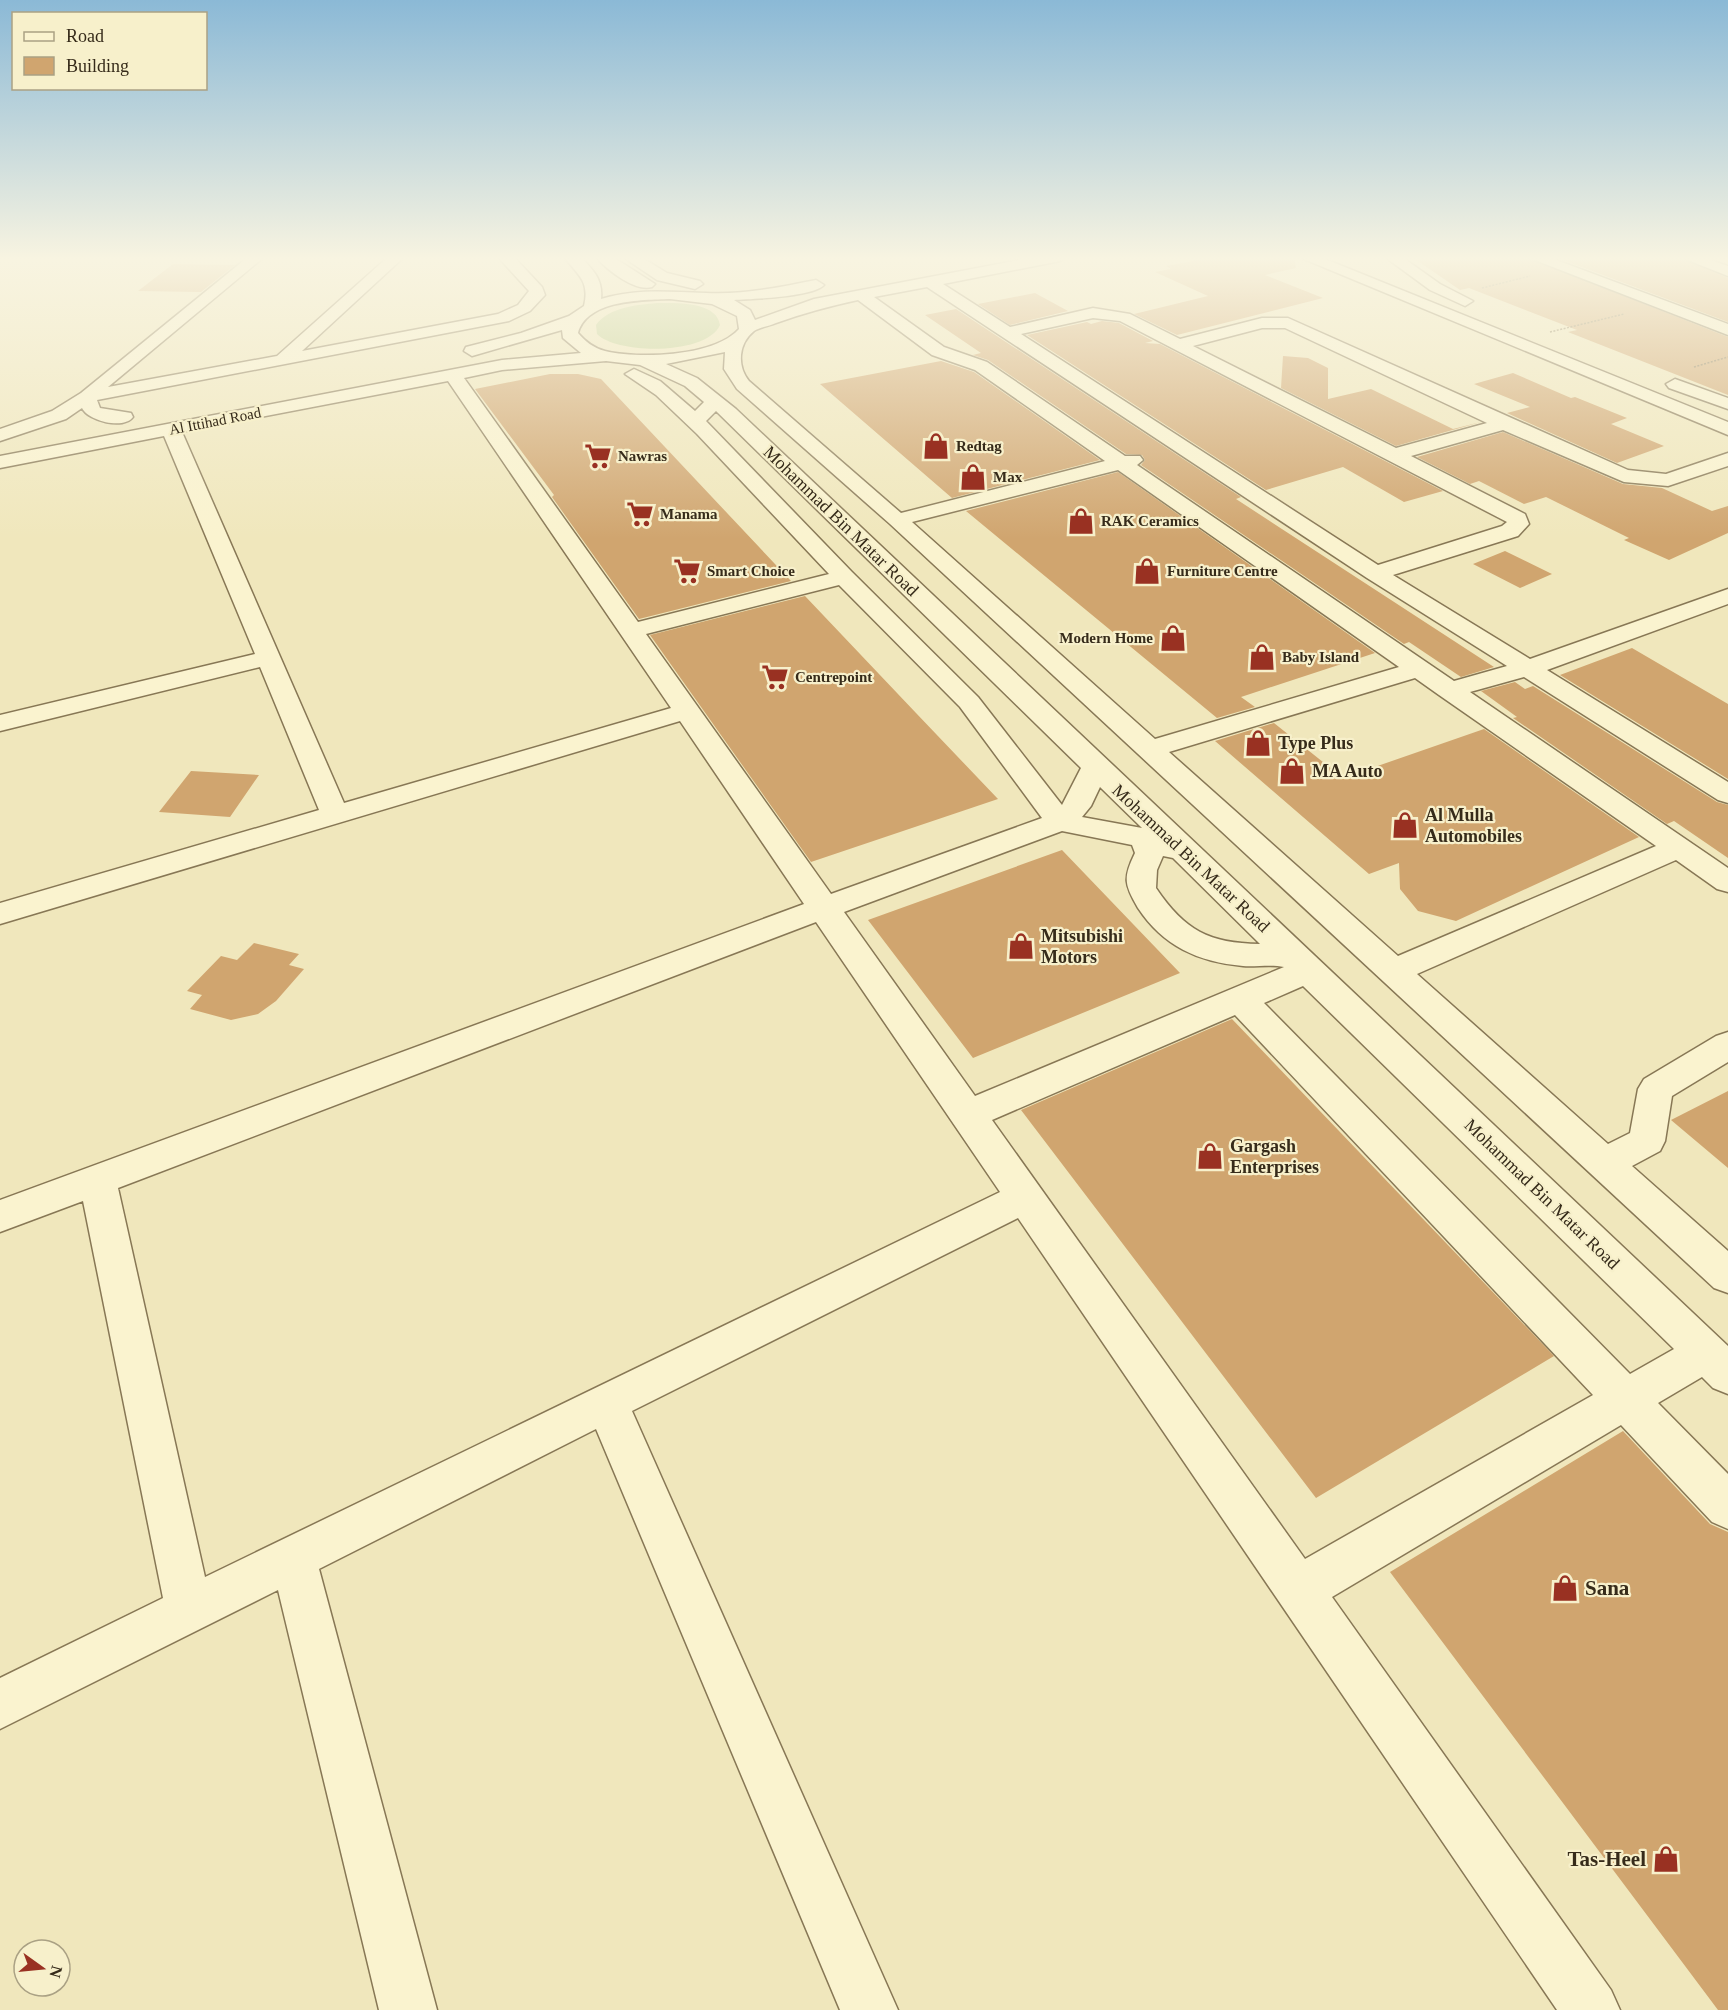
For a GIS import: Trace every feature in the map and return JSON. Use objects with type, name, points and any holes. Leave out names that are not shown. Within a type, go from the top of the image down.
[{"type":"street","points":[[0,435],[59,415],[86,397],[142,351]]},
{"type":"street","points":[[280,361],[291,351]]},
{"type":"street","points":[[86,397],[331,351]]},
{"type":"street","name":"Al Ittihad Road","points":[[456,370],[495,351]]},
{"type":"street","points":[[594,351],[608,356],[641,360],[686,357],[712,351]]},
{"type":"street","name":"Mohammad Bin Matar Road","points":[[735,351],[730,362],[733,374],[1150,749],[1728,1276]]},
{"type":"street","points":[[938,351],[981,366],[1728,882]]},
{"type":"street","points":[[1033,351],[1375,573],[1728,794]]},
{"type":"street","points":[[1192,351],[1518,518],[1518,524],[1510,531],[1375,573]]},
{"type":"street","points":[[1347,351],[1504,424],[1624,476],[1668,480],[1728,459]]},
{"type":"street","points":[[1535,351],[1728,429]]},
{"type":"street","name":"Al Ittihad Road","points":[[0,462],[456,370],[532,361],[608,356]]},
{"type":"street","name":"Mohammad Bin Matar Road","points":[[641,360],[691,382],[715,401],[1095,768],[1302,962],[1717,1364]]},
{"type":"street","points":[[456,370],[560,365],[598,366],[623,369],[648,380],[669,396],[702,429],[844,577],[969,702],[1060,822],[1144,838],[1184,853]]},
{"type":"street","points":[[456,370],[631,631],[1591,2010]]},
{"type":"street","points":[[1659,378],[1728,404]]},
{"type":"street","points":[[86,397],[92,411],[103,416],[124,417]]},
{"type":"street","points":[[702,429],[696,421],[715,401]]},
{"type":"street","points":[[1700,418],[1728,409]]},
{"type":"street","name":"Al Ittihad Road","points":[[0,440],[147,412]]},
{"type":"street","points":[[1396,454],[1504,424]]},
{"type":"street","points":[[171,429],[334,814]]},
{"type":"street","points":[[897,520],[1182,447]]},
{"type":"street","points":[[820,550],[858,538]]},
{"type":"street","points":[[631,631],[844,577]]},
{"type":"street","points":[[1448,690],[1526,669],[1728,596]]},
{"type":"street","points":[[0,723],[268,658]]},
{"type":"street","points":[[1150,749],[1418,669]]},
{"type":"street","points":[[969,702],[1044,718]]},
{"type":"street","points":[[0,914],[687,711]]},
{"type":"street","points":[[0,1216],[1060,822],[1077,806],[1095,768]]},
{"type":"street","points":[[1144,838],[1150,853],[1142,870],[1141,888],[1178,936],[1202,948],[1238,956],[1302,962]]},
{"type":"street","points":[[1394,971],[1678,848]]},
{"type":"street","points":[[967,1115],[1240,999],[1302,962]]},
{"type":"street","points":[[1240,999],[1728,1506]]},
{"type":"street","points":[[1604,1163],[1647,1141],[1656,1089],[1728,1045]]},
{"type":"street","points":[[97,1179],[189,1610]]},
{"type":"street","points":[[0,1704],[606,1402],[1025,1197]]},
{"type":"street","points":[[1299,1591],[1625,1400],[1717,1364]]},
{"type":"street","points":[[606,1402],[869,2010]]},
{"type":"street","points":[[293,1558],[408,2010]]},
{"type":"building","points":[[978,351],[1019,351],[1241,497],[1236,499],[1494,667],[1461,677],[1409,642],[1404,644],[1141,465],[1145,460],[1142,455],[1126,454],[988,360],[973,355],[981,353]]},
{"type":"building","points":[[1051,351],[1173,351],[1443,491],[1404,502],[1343,467],[1266,490]]},
{"type":"building","points":[[1616,351],[1728,351],[1728,395]]},
{"type":"building","points":[[1283,356],[1308,358],[1328,368],[1328,399],[1371,389],[1453,429],[1481,422],[1396,446],[1281,388]]},
{"type":"building","points":[[941,361],[974,372],[1100,460],[952,498],[820,384]]},
{"type":"building","points":[[1513,373],[1571,398],[1575,397],[1627,418],[1611,424],[1664,446],[1617,463],[1507,413],[1530,407],[1474,384]]},
{"type":"building","points":[[550,374],[578,374],[601,379],[791,581],[639,619],[552,497],[554,495],[475,389]]},
{"type":"building","points":[[1503,432],[1623,484],[1662,488],[1712,511],[1728,506],[1728,533],[1669,560],[1624,540],[1629,538],[1546,497],[1524,504],[1479,481],[1470,484],[1417,457]]},
{"type":"building","points":[[1118,472],[1375,653],[1241,697],[1255,707],[1217,718],[966,511]]},
{"type":"building","points":[[1505,551],[1552,574],[1520,588],[1473,564]]},
{"type":"building","points":[[805,596],[998,799],[811,862],[650,635]]},
{"type":"building","points":[[1632,648],[1728,704],[1728,779],[1560,675]]},
{"type":"building","points":[[1515,682],[1525,689],[1533,686],[1717,802],[1728,805],[1728,858],[1674,821],[1667,824],[1513,718],[1517,717],[1481,691]]},
{"type":"building","points":[[1274,723],[1343,778],[1484,729],[1639,837],[1456,921],[1418,911],[1400,889],[1399,863],[1369,874],[1215,741]]},
{"type":"building","points":[[191,771],[259,775],[230,817],[159,812]]},
{"type":"building","name":"Mitsubishi Motors","points":[[1062,850],[1180,973],[973,1058],[868,920]]},
{"type":"building","points":[[254,943],[299,954],[289,965],[304,969],[276,1001],[258,1014],[231,1020],[190,1009],[202,995],[187,991],[221,956],[237,960]]},
{"type":"building","points":[[1232,1019],[1554,1356],[1316,1498],[1021,1110]]},
{"type":"building","points":[[1728,1091],[1728,1168],[1671,1120]]},
{"type":"building","points":[[1623,1431],[1710,1524],[1728,1532],[1728,2010],[1718,2010],[1390,1572]]},
{"type":"place","name":"Redtag","points":[[936,446]]},
{"type":"place","name":"Nawras","points":[[598,456]]},
{"type":"place","name":"Max","points":[[973,477]]},
{"type":"place","name":"Manama","points":[[640,514]]},
{"type":"place","name":"RAK Ceramics","points":[[1081,521]]},
{"type":"place","name":"Smart Choice","points":[[687,571]]},
{"type":"place","name":"Furniture Centre","points":[[1147,571]]},
{"type":"place","name":"Modern Home","points":[[1173,638]]},
{"type":"place","name":"Baby Island","points":[[1262,657]]},
{"type":"place","name":"Centrepoint","points":[[775,677]]},
{"type":"place","name":"Type Plus","points":[[1258,743]]},
{"type":"place","name":"MA Auto","points":[[1292,771]]},
{"type":"place","name":"Al Mulla Automobiles","points":[[1405,825]]},
{"type":"place","name":"Mitsubishi Motors","points":[[1021,946]]},
{"type":"place","name":"Gargash Enterprises","points":[[1210,1156]]},
{"type":"place","name":"Sana","points":[[1565,1588]]},
{"type":"place","name":"Tas-Heel","points":[[1666,1859]]}]
